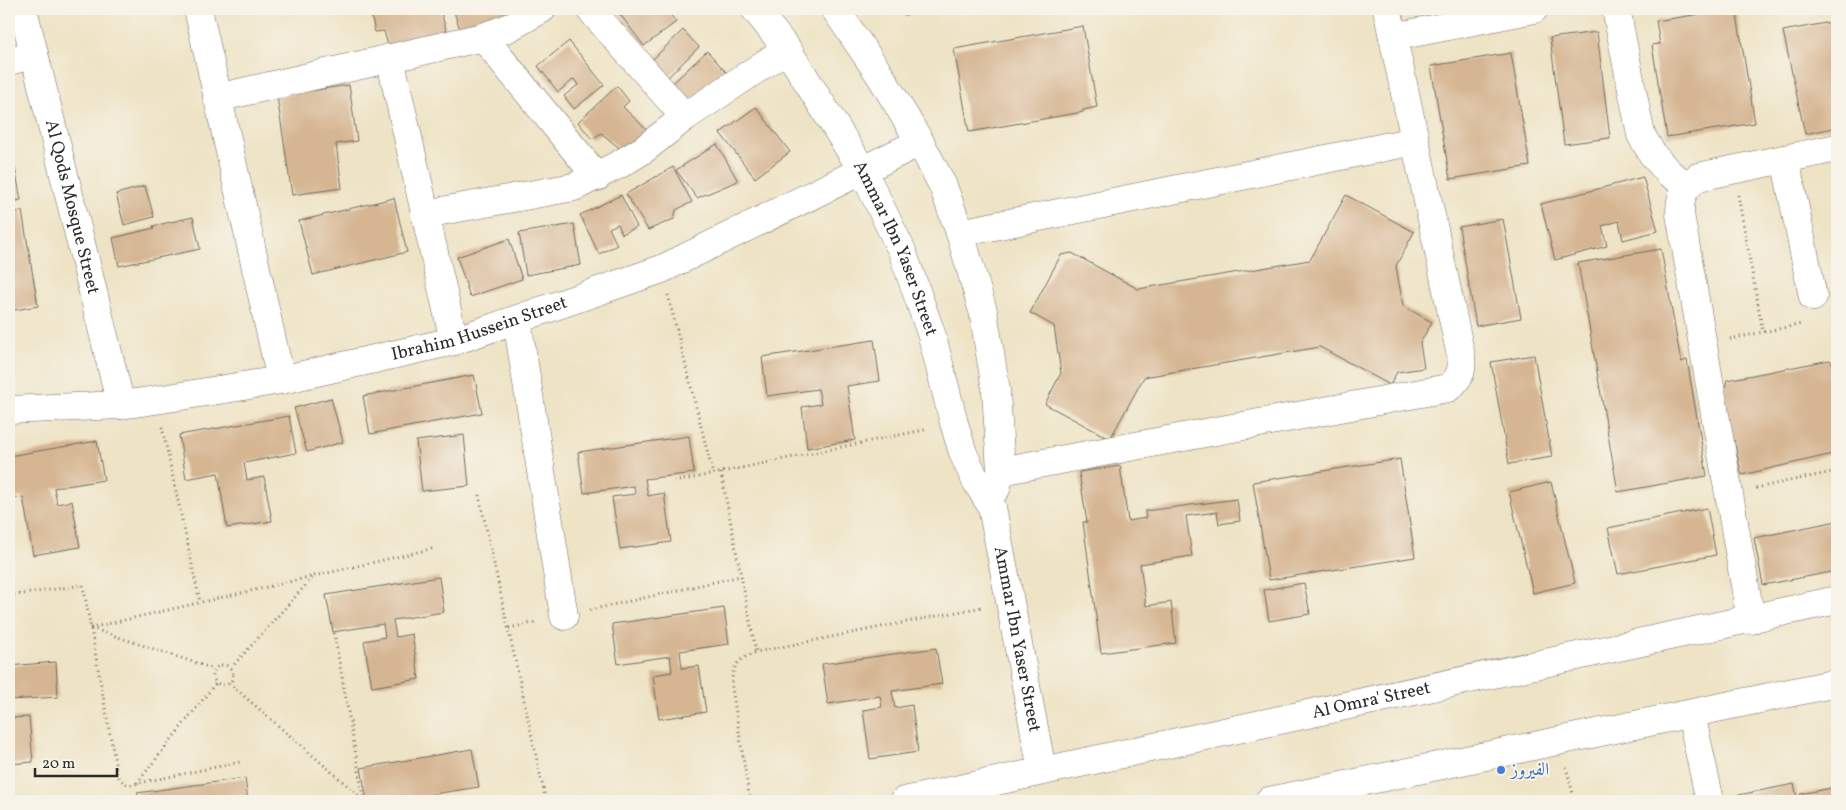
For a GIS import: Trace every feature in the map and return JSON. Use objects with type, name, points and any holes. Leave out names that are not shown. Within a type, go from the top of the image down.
[{"type":"street","name":"Al Qods Mosque Street","points":[[23,9],[22,58],[121,405]]},
{"type":"street","points":[[198,9],[281,380]]},
{"type":"street","points":[[217,98],[483,37],[508,28],[542,9]]},
{"type":"street","points":[[590,9],[685,118]]},
{"type":"street","name":"Ammar Ibn Yaser Street","points":[[755,9],[787,48],[863,170],[902,251],[932,336],[954,424],[964,453],[973,474],[992,507],[1042,770]]},
{"type":"street","name":"Ammar Ibn Yaser Street","points":[[835,9],[880,75],[920,142],[943,186],[960,233],[983,311],[996,390],[1001,471],[992,507]]},
{"type":"street","points":[[1001,471],[1448,388],[1458,380],[1462,368],[1460,356],[1386,9]]},
{"type":"street","points":[[1393,38],[1534,9]]},
{"type":"street","points":[[1616,9],[1641,135],[1653,155],[1668,172],[1687,186]]},
{"type":"street","points":[[483,37],[597,177]]},
{"type":"street","points":[[425,214],[550,192],[574,186],[597,177],[643,150],[685,118],[787,48]]},
{"type":"street","points":[[390,58],[454,341]]},
{"type":"street","points":[[960,233],[1415,141]]},
{"type":"street","name":"Ibrahim Hussein Street","points":[[9,410],[121,405],[156,400],[281,380],[454,341],[662,269],[920,142]]},
{"type":"street","points":[[1751,620],[1680,214],[1680,200],[1687,186],[1698,177],[1837,148]]},
{"type":"street","points":[[1785,159],[1811,309]]},
{"type":"street","points":[[517,320],[564,616]]},
{"type":"street","name":"Al Omra' Street","points":[[904,801],[1837,600]]},
{"type":"street","points":[[1269,801],[1837,683]]},
{"type":"street","points":[[1692,714],[1710,801]]},
{"type":"path","points":[[1733,170],[1763,332]]},
{"type":"path","points":[[662,269],[713,474]]},
{"type":"path","points":[[1703,346],[1763,332],[1811,309]]},
{"type":"path","points":[[156,400],[200,602]]},
{"type":"path","points":[[674,482],[954,424]]},
{"type":"path","points":[[1728,494],[1837,471]]},
{"type":"path","points":[[720,473],[756,652]]},
{"type":"path","points":[[479,494],[546,801]]},
{"type":"path","points":[[90,628],[435,548]]},
{"type":"path","points":[[231,668],[314,576]]},
{"type":"path","points":[[509,628],[741,576]]},
{"type":"path","points":[[9,596],[83,585],[117,773],[119,779],[124,784],[130,785],[240,762]]},
{"type":"path","points":[[750,801],[731,676],[736,664],[745,656],[756,652],[1010,601]]},
{"type":"path","points":[[90,628],[214,669]]},
{"type":"path","points":[[334,633],[364,801]]},
{"type":"path","points":[[214,669],[222,664],[231,668],[234,673],[233,679],[229,683],[225,685],[216,683]]},
{"type":"path","points":[[214,669],[213,674],[216,683]]},
{"type":"path","points":[[137,783],[216,683]]},
{"type":"path","points":[[229,683],[364,801]]},
{"type":"path","points":[[1559,742],[1575,801]]},
{"type":"building","points":[[370,9],[440,9],[448,36],[390,52],[384,31],[375,32]]},
{"type":"building","points":[[453,9],[527,9],[461,32]]},
{"type":"building","points":[[616,9],[666,9],[676,22],[644,46]]},
{"type":"building","points":[[903,9],[942,9],[942,10],[904,15]]},
{"type":"building","points":[[1736,9],[1755,123],[1667,137],[1652,45],[1660,44],[1656,21]]},
{"type":"building","points":[[1831,22],[1837,52],[1837,127],[1805,134],[1783,31]]},
{"type":"building","points":[[1083,26],[1097,107],[1083,110],[1083,112],[969,132],[954,49]]},
{"type":"building","points":[[683,30],[699,47],[665,80],[649,63]]},
{"type":"building","points":[[1597,32],[1610,138],[1564,144],[1550,38]]},
{"type":"building","points":[[569,41],[604,85],[574,109],[564,96],[578,85],[574,79],[558,92],[538,66]]},
{"type":"building","points":[[707,51],[727,73],[692,105],[672,84]]},
{"type":"building","points":[[1511,53],[1530,166],[1450,179],[1431,66]]},
{"type":"building","points":[[349,85],[357,141],[336,144],[342,188],[292,195],[277,96]]},
{"type":"building","points":[[617,86],[629,101],[623,107],[648,131],[623,151],[601,133],[592,139],[578,122]]},
{"type":"building","points":[[756,107],[790,152],[755,178],[720,133]]},
{"type":"building","points":[[717,144],[738,181],[697,198],[676,170]]},
{"type":"building","points":[[12,152],[21,200],[9,202],[9,153]]},
{"type":"building","points":[[673,167],[692,202],[676,210],[674,219],[648,230],[626,194]]},
{"type":"building","points":[[1643,177],[1658,231],[1623,240],[1619,221],[1602,226],[1607,246],[1555,260],[1541,204]]},
{"type":"building","points":[[145,186],[154,217],[124,225],[116,194]]},
{"type":"building","points":[[621,195],[637,227],[622,234],[618,224],[609,228],[617,245],[599,254],[580,215]]},
{"type":"building","points":[[1346,195],[1414,232],[1396,266],[1403,306],[1432,322],[1420,343],[1424,368],[1397,372],[1390,385],[1320,347],[1144,377],[1110,439],[1045,404],[1061,373],[1054,326],[1030,313],[1061,255],[1072,253],[1138,289],[1310,260]]},
{"type":"building","points":[[394,198],[407,252],[313,275],[299,221]]},
{"type":"building","points":[[22,211],[38,306],[9,311],[9,213]]},
{"type":"building","points":[[193,217],[200,249],[119,266],[113,238]]},
{"type":"building","points":[[1503,219],[1521,318],[1476,326],[1459,227]]},
{"type":"building","points":[[574,224],[581,265],[526,275],[519,233]]},
{"type":"building","points":[[509,239],[522,279],[470,297],[457,257]]},
{"type":"building","points":[[1661,249],[1681,362],[1687,360],[1707,476],[1618,492],[1578,263]]},
{"type":"building","points":[[874,340],[880,381],[847,386],[855,440],[807,448],[802,407],[821,404],[818,389],[767,396],[762,357]]},
{"type":"building","points":[[1534,355],[1552,457],[1509,464],[1491,362]]},
{"type":"building","points":[[1830,360],[1837,369],[1837,453],[1742,475],[1723,396],[1727,380]]},
{"type":"building","points":[[474,375],[482,413],[370,434],[363,396]]},
{"type":"building","points":[[331,398],[343,442],[307,452],[294,408]]},
{"type":"building","points":[[289,416],[296,453],[244,463],[247,480],[264,477],[272,521],[227,528],[218,473],[186,479],[179,435]]},
{"type":"building","points":[[464,435],[469,486],[422,491],[416,441]]},
{"type":"building","points":[[689,436],[694,473],[645,479],[648,496],[664,493],[671,542],[620,549],[612,497],[635,494],[634,486],[584,493],[578,452]]},
{"type":"building","points":[[97,441],[104,480],[54,488],[57,504],[72,501],[80,547],[33,555],[23,497],[9,499],[9,456]]},
{"type":"building","points":[[1400,459],[1415,557],[1269,580],[1253,482]]},
{"type":"building","points":[[1120,466],[1128,521],[1146,518],[1145,511],[1237,499],[1240,521],[1219,524],[1217,512],[1186,516],[1192,556],[1140,564],[1146,606],[1171,602],[1176,643],[1101,653],[1083,522],[1087,522],[1079,472]]},
{"type":"building","points":[[1551,482],[1575,583],[1533,593],[1509,492]]},
{"type":"building","points":[[1707,508],[1716,555],[1618,574],[1608,528]]},
{"type":"building","points":[[1837,521],[1837,571],[1763,585],[1754,538]]},
{"type":"building","points":[[439,577],[444,612],[393,620],[396,637],[412,634],[419,679],[372,687],[364,641],[385,637],[383,624],[333,632],[326,595]]},
{"type":"building","points":[[1304,583],[1310,614],[1269,621],[1264,590]]},
{"type":"building","points":[[724,608],[729,644],[680,651],[682,668],[699,666],[706,712],[659,719],[653,675],[672,672],[670,656],[618,664],[612,624]]},
{"type":"building","points":[[936,648],[942,684],[892,691],[895,708],[912,705],[918,752],[870,759],[863,710],[882,707],[880,696],[828,704],[822,664]]},
{"type":"building","points":[[56,662],[58,697],[9,700],[9,666]]},
{"type":"building","points":[[9,713],[11,718],[29,717],[33,762],[9,764]]},
{"type":"building","points":[[472,749],[479,787],[427,795],[428,801],[419,801],[418,798],[400,801],[367,801],[361,768]]},
{"type":"building","points":[[245,778],[248,801],[139,801],[137,793]]},
{"type":"building","points":[[1794,784],[1798,801],[1724,801],[1724,798]]},
{"type":"building","points":[[1837,787],[1837,801],[1801,801],[1800,794]]},
{"type":"place","name":"الفيروز","points":[[1501,770]]}]
